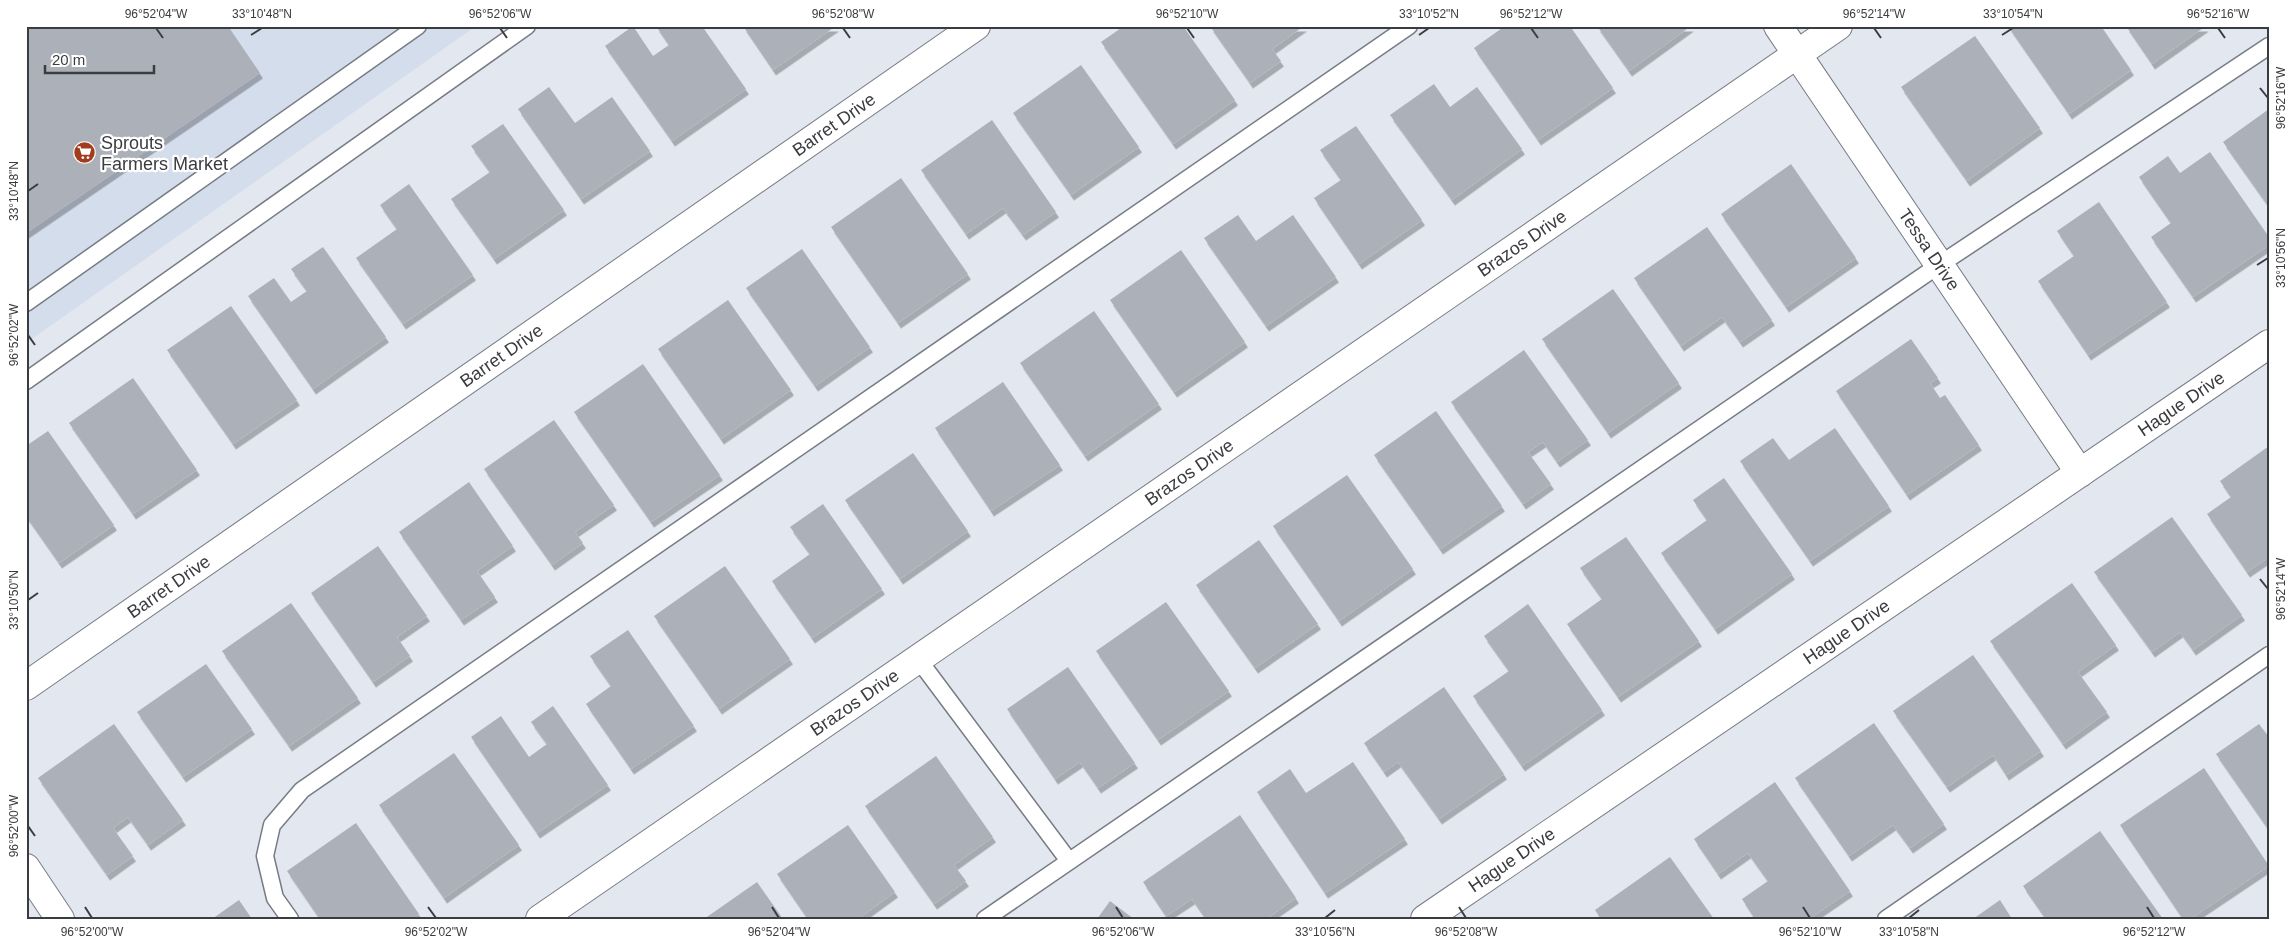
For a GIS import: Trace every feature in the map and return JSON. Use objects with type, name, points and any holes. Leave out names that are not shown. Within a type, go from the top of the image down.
[{"type":"street","name":"Barret Drive","points":[[26,686],[976,26]]},
{"type":"street","name":"Tessa Drive","points":[[1778,26],[2080,473]]},
{"type":"street","name":"Brazos Drive","points":[[540,919],[1838,26]]},
{"type":"street","name":"Hague Drive","points":[[1425,919],[2269,344]]},
{"type":"street","points":[[26,868],[60,919]]},
{"type":"lane","points":[[26,303],[418,26]]},
{"type":"lane","points":[[26,381],[527,26]]},
{"type":"lane","points":[[290,919],[276,898],[265,856],[272,825],[302,790],[1409,26]]},
{"type":"lane","points":[[985,919],[1939,265],[2269,46]]},
{"type":"lane","points":[[1886,919],[2269,655]]},
{"type":"lane","points":[[918,658],[1069,861]]},
{"type":"shaded area","points":[[26,26],[476,26],[26,343]]},
{"type":"building","name":"Sprouts Farmers Market","points":[[26,26],[228,26],[260,73],[26,233]]},
{"type":"building","points":[[633,26],[653,56],[669,45],[656,26],[702,26],[746,89],[672,141],[605,46]]},
{"type":"building","points":[[743,26],[836,26],[773,70]]},
{"type":"building","points":[[1124,26],[1183,26],[1235,100],[1173,144],[1101,42]]},
{"type":"building","points":[[1210,26],[1304,26],[1272,49],[1281,61],[1250,83]]},
{"type":"building","points":[[1505,26],[1570,26],[1613,88],[1538,140],[1474,48]]},
{"type":"building","points":[[1597,26],[1691,26],[1629,71]]},
{"type":"building","points":[[2008,26],[2101,26],[2131,70],[2069,114]]},
{"type":"building","points":[[2126,26],[2206,26],[2152,64]]},
{"type":"building","points":[[1975,36],[2040,128],[1967,181],[1901,87]]},
{"type":"building","points":[[1081,65],[1139,147],[1071,195],[1013,113]]},
{"type":"building","points":[[1434,84],[1450,107],[1477,87],[1522,149],[1452,200],[1390,115]]},
{"type":"building","points":[[549,87],[575,123],[612,97],[650,151],[581,199],[518,109]]},
{"type":"building","points":[[2269,109],[2269,207],[2223,142]]},
{"type":"building","points":[[992,120],[1056,212],[1023,235],[1003,208],[966,234],[921,170]]},
{"type":"building","points":[[503,124],[564,210],[494,259],[451,199],[490,172],[471,146]]},
{"type":"building","points":[[1356,126],[1422,220],[1359,264],[1314,198],[1341,180],[1320,150]]},
{"type":"building","points":[[2210,152],[2269,237],[2269,245],[2193,297],[2151,237],[2171,223],[2139,177],[2168,156],[2180,173]]},
{"type":"building","points":[[1791,164],[1856,258],[1786,307],[1721,214]]},
{"type":"building","points":[[901,178],[968,274],[898,323],[831,227]]},
{"type":"building","points":[[409,184],[473,275],[403,324],[356,258],[397,229],[380,205]]},
{"type":"building","points":[[2099,202],[2167,302],[2088,355],[2038,281],[2074,256],[2057,231]]},
{"type":"building","points":[[1238,215],[1256,241],[1293,215],[1336,277],[1266,326],[1204,238]]},
{"type":"building","points":[[1707,227],[1772,320],[1740,342],[1722,317],[1681,346],[1634,278]]},
{"type":"building","points":[[323,247],[386,337],[313,389],[248,296],[274,278],[291,302],[307,291],[291,269]]},
{"type":"building","points":[[802,249],[870,347],[815,386],[746,288]]},
{"type":"building","points":[[1181,250],[1245,342],[1174,392],[1110,300]]},
{"type":"building","points":[[1613,289],[1679,383],[1608,433],[1542,339]]},
{"type":"building","points":[[728,300],[791,390],[721,439],[658,349]]},
{"type":"building","points":[[231,306],[297,400],[233,444],[167,350]]},
{"type":"building","points":[[1094,311],[1159,404],[1085,456],[1020,363]]},
{"type":"building","points":[[1911,339],[1938,378],[1930,383],[1940,398],[1945,395],[1979,445],[1907,495],[1836,391]]},
{"type":"building","points":[[1524,350],[1588,440],[1557,462],[1543,442],[1528,452],[1551,484],[1523,504],[1451,402]]},
{"type":"building","points":[[643,364],[720,475],[651,522],[574,412]]},
{"type":"building","points":[[133,378],[197,470],[133,514],[69,423]]},
{"type":"building","points":[[1003,382],[1060,465],[991,511],[935,428]]},
{"type":"building","points":[[1436,411],[1502,506],[1440,549],[1374,455]]},
{"type":"building","points":[[554,420],[614,505],[575,532],[583,543],[552,565],[484,469]]},
{"type":"building","points":[[1835,428],[1889,506],[1810,561],[1740,461],[1773,438],[1789,460]]},
{"type":"building","points":[[48,431],[114,525],[59,563],[26,516],[26,446]]},
{"type":"building","points":[[2269,446],[2269,557],[2247,572],[2207,514],[2231,497],[2220,481]]},
{"type":"building","points":[[913,453],[968,531],[900,579],[845,500]]},
{"type":"building","points":[[1347,475],[1413,569],[1339,621],[1273,526]]},
{"type":"building","points":[[1724,478],[1792,574],[1715,629],[1661,553],[1707,520],[1693,500]]},
{"type":"building","points":[[469,482],[513,546],[477,571],[495,597],[461,620],[399,532]]},
{"type":"building","points":[[823,504],[882,589],[812,638],[772,581],[810,554],[790,527]]},
{"type":"building","points":[[2172,517],[2242,615],[2193,650],[2180,632],[2152,652],[2094,572]]},
{"type":"building","points":[[1626,537],[1699,641],[1618,697],[1567,624],[1602,599],[1580,568]]},
{"type":"building","points":[[1259,540],[1318,624],[1255,668],[1196,585]]},
{"type":"building","points":[[378,546],[427,616],[397,637],[410,656],[373,682],[311,593]]},
{"type":"building","points":[[725,566],[790,659],[719,709],[654,616]]},
{"type":"building","points":[[2072,583],[2116,645],[2078,672],[2107,712],[2063,744],[1990,641]]},
{"type":"building","points":[[1166,602],[1229,691],[1158,740],[1096,651]]},
{"type":"building","points":[[291,603],[358,698],[289,746],[222,651]]},
{"type":"building","points":[[1528,604],[1602,710],[1522,766],[1473,696],[1509,671],[1484,636]]},
{"type":"building","points":[[628,630],[694,726],[631,769],[586,704],[611,686],[590,656]]},
{"type":"building","points":[[1973,655],[2041,751],[2006,775],[1993,755],[1947,787],[1893,711]]},
{"type":"building","points":[[206,664],[252,729],[183,777],[137,712]]},
{"type":"building","points":[[1068,667],[1135,763],[1098,788],[1080,762],[1055,779],[1007,709]]},
{"type":"building","points":[[1444,687],[1504,774],[1439,819],[1398,762],[1384,772],[1364,743]]},
{"type":"building","points":[[553,706],[608,785],[537,833],[471,737],[501,716],[529,757],[547,744],[531,722]]},
{"type":"building","points":[[1874,723],[1944,824],[1910,848],[1893,825],[1849,856],[1795,778]]},
{"type":"building","points":[[114,724],[183,820],[148,845],[128,817],[113,828],[133,856],[107,875],[38,778]]},
{"type":"building","points":[[2259,724],[2269,737],[2269,830],[2216,754]]},
{"type":"building","points":[[454,753],[519,845],[444,898],[379,805]]},
{"type":"building","points":[[936,756],[993,837],[954,865],[966,881],[934,904],[865,806]]},
{"type":"building","points":[[1353,762],[1405,839],[1325,893],[1257,792],[1290,769],[1306,793]]},
{"type":"building","points":[[2204,768],[2269,866],[2190,919],[2183,919],[2120,825]]},
{"type":"building","points":[[1775,782],[1850,891],[1809,919],[1755,919],[1742,899],[1768,881],[1748,853],[1718,874],[1694,839]]},
{"type":"building","points":[[1240,815],[1296,898],[1266,919],[1206,919],[1192,899],[1166,916],[1143,882]]},
{"type":"building","points":[[356,823],[419,914],[412,919],[320,919],[287,871]]},
{"type":"building","points":[[848,825],[895,892],[858,919],[808,919],[777,874]]},
{"type":"building","points":[[2100,831],[2163,919],[2046,919],[2023,886]]},
{"type":"building","points":[[1670,857],[1714,919],[1601,919],[1595,910]]},
{"type":"building","points":[[757,882],[783,919],[704,919]]},
{"type":"building","points":[[239,900],[252,919],[212,919]]},
{"type":"building","points":[[2000,900],[2012,919],[1973,919]]},
{"type":"building","points":[[1110,901],[1134,919],[1097,919]]},
{"type":"place","name":"Sprouts Farmers Market","points":[[85,153]]}]
